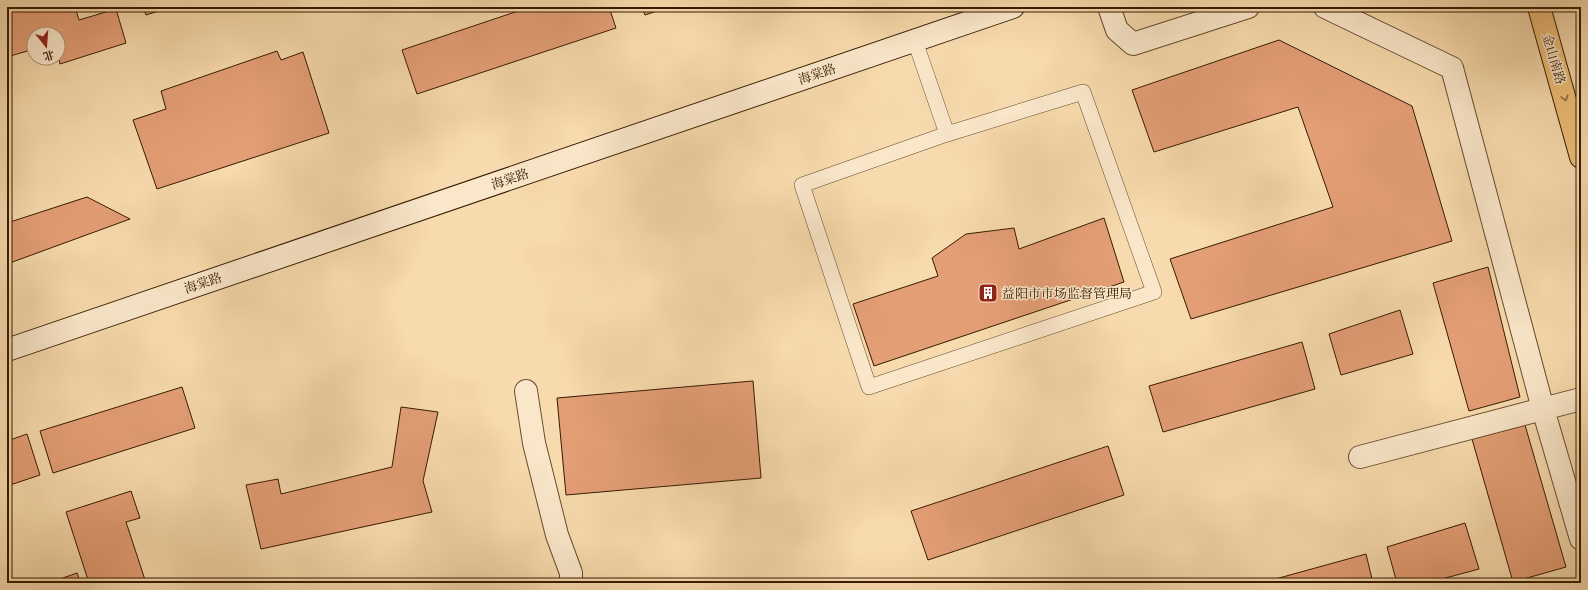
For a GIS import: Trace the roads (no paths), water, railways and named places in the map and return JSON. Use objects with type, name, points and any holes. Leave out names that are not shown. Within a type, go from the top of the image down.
[{"type":"highway","name":"金山南路","points":[[1539,7],[1581,157]]},
{"type":"street","name":"海棠路","points":[[7,350],[1013,7]]},
{"type":"street","points":[[1109,7],[1117,30],[1133,44],[1248,7]]},
{"type":"street","points":[[1324,7],[1452,68],[1543,409],[1581,539]]},
{"type":"street","points":[[526,390],[534,443],[557,535],[571,573],[571,583]]},
{"type":"street","points":[[1360,457],[1581,399]]},
{"type":"lane","points":[[915,41],[947,134]]},
{"type":"lane","points":[[1083,92],[1154,292],[869,387],[802,185],[947,134],[1083,92]]},
{"type":"place","name":"益阳市市场监督管理局","points":[[988,293]]}]
